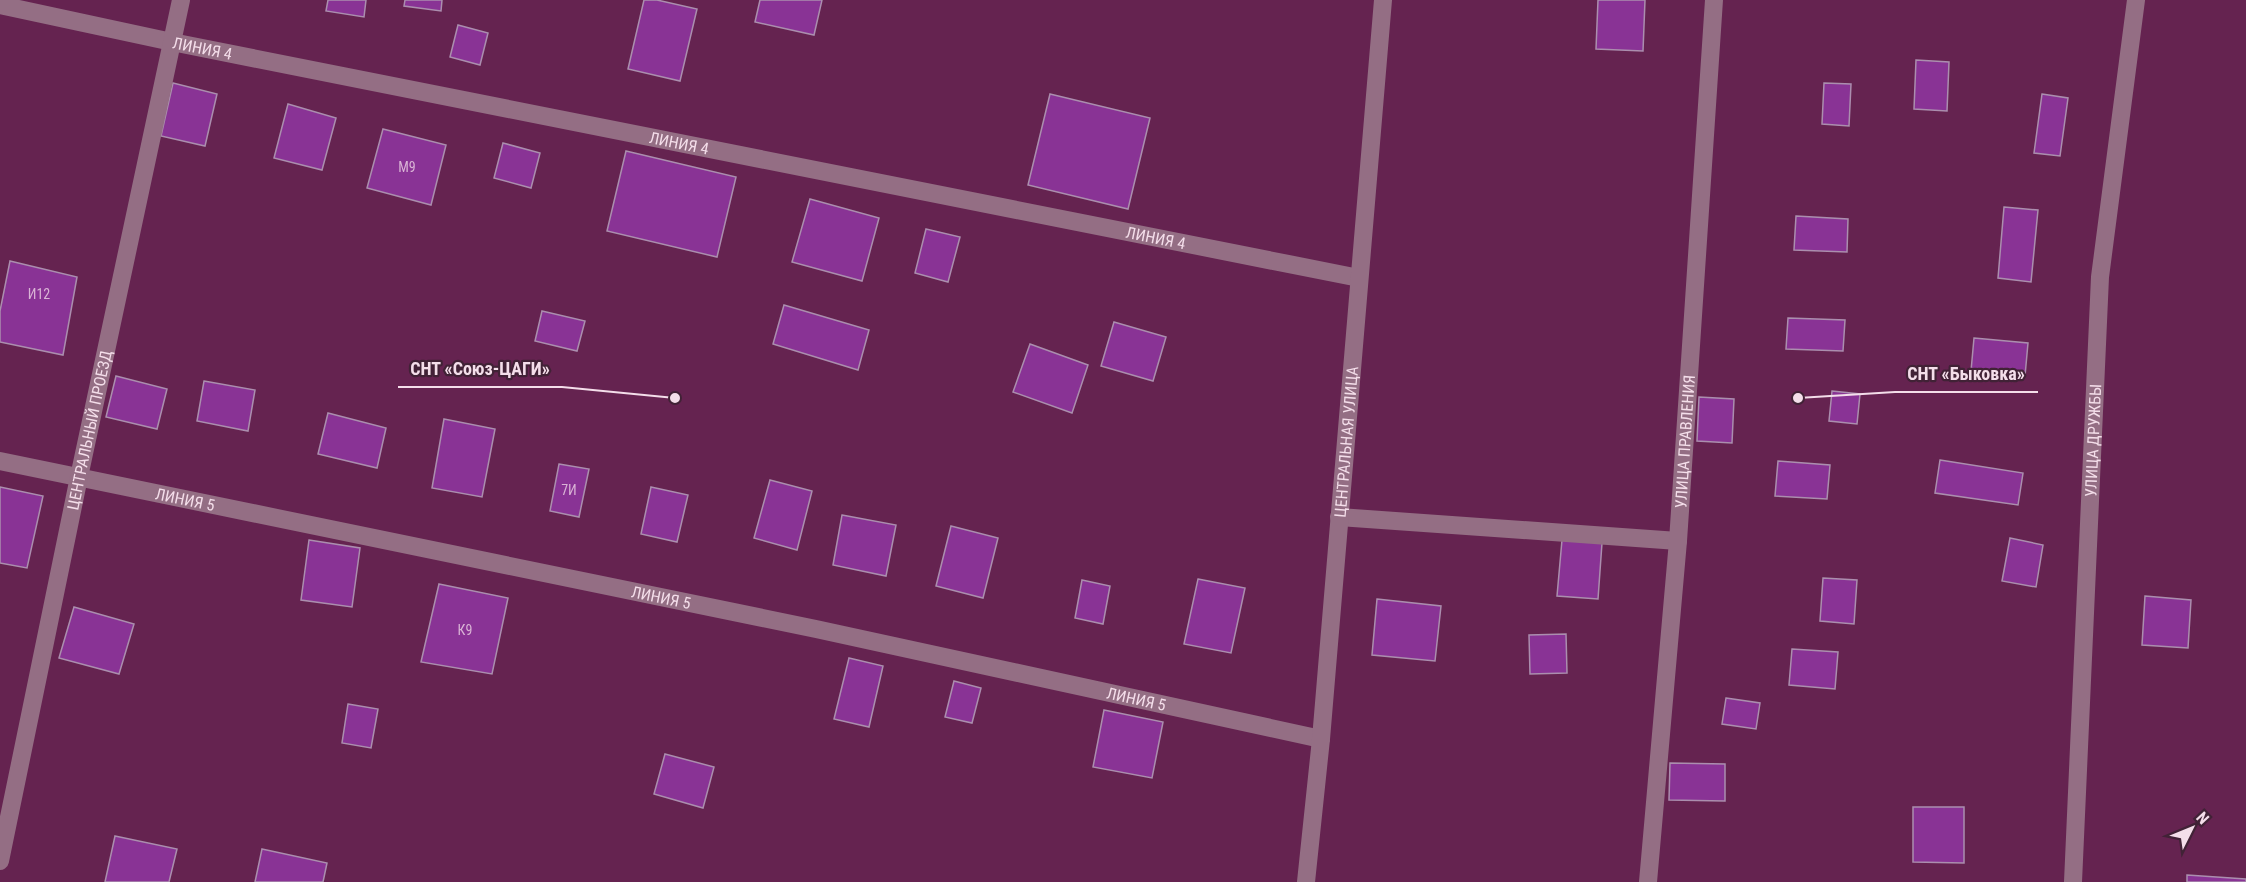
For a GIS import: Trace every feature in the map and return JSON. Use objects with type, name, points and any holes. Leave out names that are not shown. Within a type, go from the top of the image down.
[{"type":"street","name":"ЦЕНТРАЛЬНЫЙ ПРОЕЗД","points":[[0,861],[181,0]]},
{"type":"street","name":"ЦЕНТРАЛЬНАЯ УЛИЦА","points":[[1306,882],[1322,739],[1383,0]]},
{"type":"street","name":"УЛИЦА ПРАВЛЕНИЯ","points":[[1648,882],[1678,542],[1714,0]]},
{"type":"street","name":"УЛИЦА ДРУЖБЫ","points":[[2073,882],[2100,276],[2136,0]]},
{"type":"street","name":"ЛИНИЯ 4","points":[[0,5],[172,42],[1359,278]]},
{"type":"street","name":"ЛИНИЯ 5","points":[[0,461],[816,629],[1322,739]]},
{"type":"street","points":[[1339,517],[1678,542]]},
{"type":"shaded area","points":[[0,0],[2246,0],[2246,882],[0,882]]},
{"type":"building","points":[[328,0],[366,0],[364,17],[326,11]]},
{"type":"building","points":[[405,0],[442,0],[441,11],[404,6]]},
{"type":"building","points":[[644,0],[657,0],[697,9],[680,81],[628,69]]},
{"type":"building","points":[[760,0],[822,0],[814,35],[755,22]]},
{"type":"building","points":[[1598,0],[1645,0],[1643,51],[1596,49]]},
{"type":"building","points":[[458,25],[488,33],[480,65],[450,57]]},
{"type":"building","points":[[1916,60],[1949,62],[1947,111],[1914,109]]},
{"type":"building","points":[[173,83],[217,94],[205,146],[161,136]]},
{"type":"building","points":[[1824,83],[1851,84],[1849,126],[1822,124]]},
{"type":"building","points":[[1050,94],[1150,118],[1128,209],[1028,185]]},
{"type":"building","points":[[2042,94],[2068,98],[2060,156],[2034,153]]},
{"type":"building","points":[[288,104],[336,118],[322,170],[274,158]]},
{"type":"building","points":[[383,129],[446,145],[431,205],[367,188]]},
{"type":"building","points":[[503,143],[540,153],[531,188],[494,178]]},
{"type":"building","points":[[626,151],[736,177],[717,257],[607,231]]},
{"type":"building","points":[[810,199],[879,218],[862,281],[792,262]]},
{"type":"building","points":[[2004,207],[2038,210],[2031,282],[1998,278]]},
{"type":"building","points":[[1796,216],[1848,219],[1847,252],[1794,250]]},
{"type":"building","points":[[926,229],[960,237],[948,282],[915,273]]},
{"type":"building","points":[[10,261],[77,277],[63,355],[0,342],[0,311]]},
{"type":"building","points":[[784,305],[869,330],[858,370],[773,344]]},
{"type":"building","points":[[542,311],[585,321],[577,351],[535,341]]},
{"type":"building","points":[[1788,318],[1845,320],[1843,351],[1786,349]]},
{"type":"building","points":[[1114,322],[1166,337],[1153,381],[1101,366]]},
{"type":"building","points":[[1974,338],[2028,343],[2025,376],[1971,371]]},
{"type":"building","points":[[1030,344],[1088,365],[1072,413],[1013,392]]},
{"type":"building","points":[[116,376],[167,389],[157,429],[106,417]]},
{"type":"building","points":[[204,381],[255,390],[248,431],[197,421]]},
{"type":"building","points":[[1832,391],[1860,394],[1857,424],[1829,421]]},
{"type":"building","points":[[1699,397],[1734,399],[1732,443],[1697,441]]},
{"type":"building","points":[[328,413],[386,428],[377,468],[318,454]]},
{"type":"building","points":[[444,419],[495,429],[482,497],[432,488]]},
{"type":"building","points":[[1940,460],[2023,473],[2018,505],[1935,493]]},
{"type":"building","points":[[1778,461],[1830,465],[1827,499],[1775,496]]},
{"type":"building","points":[[559,464],[589,469],[579,517],[550,511]]},
{"type":"building","points":[[770,480],[812,491],[797,550],[754,538]]},
{"type":"building","points":[[0,487],[43,496],[27,568],[0,563]]},
{"type":"building","points":[[651,487],[688,495],[677,542],[641,534]]},
{"type":"building","points":[[842,515],[896,525],[886,576],[833,565]]},
{"type":"building","points":[[951,526],[998,538],[983,598],[936,586]]},
{"type":"building","points":[[2010,538],[2043,545],[2036,587],[2002,581]]},
{"type":"building","points":[[309,540],[360,548],[352,607],[301,600]]},
{"type":"building","points":[[1562,540],[1602,543],[1598,599],[1557,596]]},
{"type":"building","points":[[1823,578],[1857,580],[1854,624],[1820,621]]},
{"type":"building","points":[[1198,579],[1245,588],[1231,653],[1184,644]]},
{"type":"building","points":[[1082,580],[1110,586],[1103,624],[1075,618]]},
{"type":"building","points":[[439,584],[508,598],[492,674],[421,662]]},
{"type":"building","points":[[2145,596],[2191,600],[2188,648],[2142,645]]},
{"type":"building","points":[[1377,599],[1441,606],[1435,661],[1372,655]]},
{"type":"building","points":[[74,607],[134,624],[119,674],[59,658]]},
{"type":"building","points":[[1566,634],[1567,673],[1530,674],[1529,635]]},
{"type":"building","points":[[1792,649],[1838,652],[1835,689],[1789,685]]},
{"type":"building","points":[[849,658],[883,666],[869,727],[834,719]]},
{"type":"building","points":[[954,681],[981,688],[972,723],[945,717]]},
{"type":"building","points":[[1726,698],[1760,703],[1756,729],[1722,724]]},
{"type":"building","points":[[348,704],[378,709],[371,748],[342,743]]},
{"type":"building","points":[[1104,710],[1163,722],[1152,778],[1093,767]]},
{"type":"building","points":[[665,754],[714,767],[703,808],[654,794]]},
{"type":"building","points":[[1670,763],[1725,764],[1725,801],[1669,800]]},
{"type":"building","points":[[1913,807],[1964,807],[1964,863],[1913,862]]},
{"type":"building","points":[[115,836],[177,849],[169,882],[105,882]]},
{"type":"building","points":[[262,849],[327,863],[323,882],[255,882]]},
{"type":"building","points":[[2187,875],[2246,879],[2246,882],[2187,882]]},
{"type":"place","name":"СНТ «Союз-ЦАГИ»","points":[[675,398]]},
{"type":"place","name":"СНТ «Быковка»","points":[[1798,398]]}]
